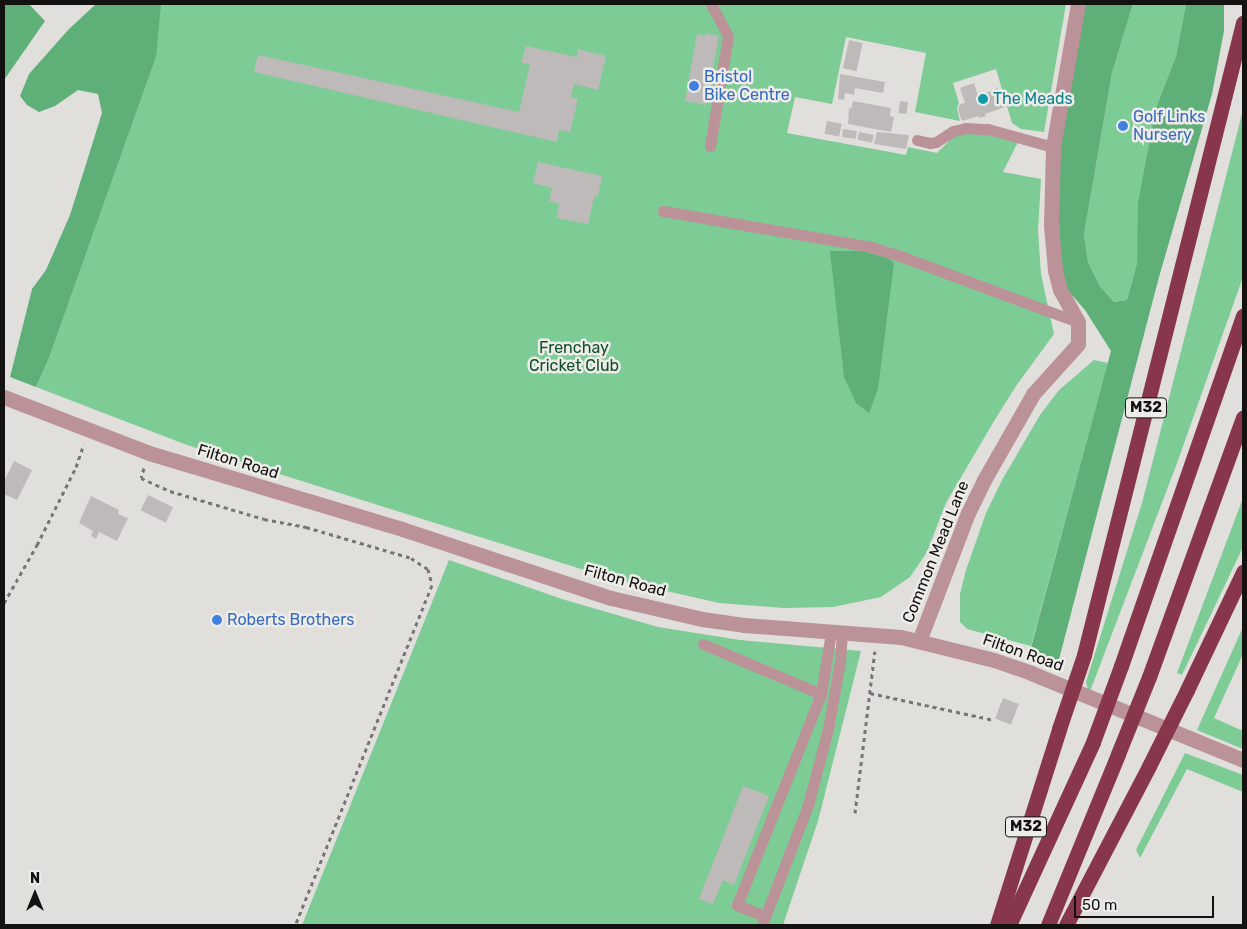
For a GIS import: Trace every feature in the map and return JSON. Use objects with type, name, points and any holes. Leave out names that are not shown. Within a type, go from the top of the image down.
[{"type":"highway","name":"M32","points":[[997,925],[1084,655],[1243,23]]},
{"type":"highway","name":"M32","points":[[1009,925],[1023,899],[1094,742],[1243,316]]},
{"type":"highway","points":[[1048,925],[1149,677],[1243,418]]},
{"type":"highway","points":[[1066,925],[1149,766],[1243,572]]},
{"type":"street","points":[[1078,4],[1053,147],[1051,225],[1055,270],[1060,290],[1078,322]]},
{"type":"street","name":"Common Mead Lane","points":[[919,640],[960,531],[984,480],[1033,394],[1078,344],[1078,322]]},
{"type":"street","name":"Filton Road","points":[[4,397],[89,432],[150,453],[402,529],[611,598],[702,619],[744,625],[919,640],[1031,673],[1243,760]]},
{"type":"lane","points":[[710,146],[728,36],[711,4]]},
{"type":"lane","points":[[917,140],[930,143],[936,142],[953,131],[966,128],[988,129],[1053,147]]},
{"type":"lane","points":[[663,211],[871,247],[903,256],[1078,322]]},
{"type":"lane","points":[[836,632],[840,660],[828,729],[808,805],[764,921],[737,905],[821,694],[836,632]]},
{"type":"lane","points":[[703,644],[821,694]]},
{"type":"path","points":[[4,603],[76,467],[89,432]]},
{"type":"path","points":[[150,453],[141,478],[170,490],[264,519],[306,527],[411,558],[428,569],[432,585],[295,925]]},
{"type":"path","points":[[855,813],[877,635]]},
{"type":"path","points":[[870,693],[994,720]]},
{"type":"green space","points":[[4,4],[29,4],[45,21],[4,80]]},
{"type":"green space","name":"Frenchay Cricket Club","points":[[96,4],[1066,4],[1044,132],[1021,129],[1012,123],[996,69],[953,83],[959,103],[957,109],[960,121],[915,112],[926,53],[846,37],[832,104],[795,97],[787,133],[906,155],[908,147],[937,153],[958,132],[971,131],[1019,140],[1003,172],[1041,179],[1038,231],[1041,274],[1054,334],[1016,386],[994,421],[946,503],[927,552],[910,577],[881,597],[833,607],[784,608],[719,603],[613,579],[187,445],[36,387],[49,358],[156,57]]},
{"type":"green space","points":[[96,4],[161,4],[156,57],[49,358],[36,387],[10,377],[32,289],[46,270],[70,215],[102,113],[98,94],[78,90],[55,106],[39,112],[27,105],[20,96],[29,74],[69,29]]},
{"type":"green space","points":[[1084,4],[1133,4],[1112,73],[1084,234],[1088,262],[1099,285],[1114,302],[1127,300],[1137,263],[1138,203],[1156,108],[1176,56],[1186,4],[1224,4],[1224,31],[1212,94],[1159,277],[1057,667],[1029,655],[1111,351],[1085,310],[1065,287],[1061,265],[1058,201],[1060,150]]},
{"type":"green space","points":[[1133,4],[1186,4],[1176,56],[1156,108],[1138,238],[1137,263],[1127,300],[1114,302],[1099,285],[1088,262],[1084,234],[1112,73]]},
{"type":"green space","points":[[1243,110],[1243,277],[1176,466],[1089,694],[1086,682],[1142,503]]},
{"type":"green space","points":[[830,251],[862,251],[887,258],[894,263],[878,389],[869,413],[856,403],[844,377]]},
{"type":"green space","points":[[1094,360],[1108,363],[1031,646],[967,629],[960,622],[960,594],[966,570],[986,513],[1002,480],[1040,415],[1059,390]]},
{"type":"green space","points":[[1243,498],[1243,547],[1182,675],[1177,673]]},
{"type":"green space","points":[[449,560],[562,599],[658,627],[740,640],[861,651],[818,821],[783,925],[302,925]]},
{"type":"green space","points":[[1243,627],[1243,654],[1214,718],[1243,731],[1243,749],[1197,730]]},
{"type":"green space","points":[[1185,753],[1243,775],[1243,792],[1187,769],[1140,858],[1136,850]]},
{"type":"building","points":[[706,33],[719,36],[706,105],[685,101],[697,34],[705,36]]},
{"type":"building","points":[[849,40],[863,43],[857,71],[843,68]]},
{"type":"building","points":[[526,46],[577,57],[578,49],[606,56],[598,90],[574,84],[571,97],[578,99],[570,132],[559,130],[557,142],[254,72],[258,55],[519,112],[530,64],[521,63]]},
{"type":"building","points":[[840,74],[885,82],[883,93],[855,88],[854,95],[845,93],[844,100],[838,99]]},
{"type":"building","name":"The Meads","points":[[974,83],[978,96],[998,88],[1005,107],[985,114],[986,116],[962,121],[958,110],[960,104],[965,103],[960,88]]},
{"type":"building","points":[[853,101],[891,108],[890,116],[894,117],[891,132],[848,124],[849,108],[851,109]]},
{"type":"building","points":[[900,101],[908,102],[906,114],[899,113]]},
{"type":"building","points":[[827,121],[842,124],[839,137],[825,134]]},
{"type":"building","points":[[843,129],[857,131],[856,139],[842,137]]},
{"type":"building","points":[[859,132],[874,135],[872,143],[857,140]]},
{"type":"building","points":[[877,132],[909,135],[906,149],[874,144]]},
{"type":"building","points":[[538,162],[602,176],[598,196],[594,197],[588,224],[557,218],[559,204],[549,201],[552,188],[533,183]]},
{"type":"building","points":[[14,461],[32,470],[17,500],[4,494],[4,482]]},
{"type":"building","points":[[148,495],[173,507],[166,523],[141,510]]},
{"type":"building","points":[[91,496],[119,510],[118,514],[128,518],[117,541],[99,532],[96,539],[91,536],[93,531],[79,523]]},
{"type":"building","points":[[1003,698],[1019,704],[1011,725],[995,719]]},
{"type":"building","points":[[743,786],[769,796],[734,885],[723,880],[713,904],[699,899]]},
{"type":"place","name":"Bristol Bike Centre","points":[[694,86]]},
{"type":"place","name":"The Meads","points":[[983,99]]},
{"type":"place","name":"Golf Links Nursery","points":[[1123,126]]},
{"type":"place","name":"Roberts Brothers","points":[[217,620]]}]
